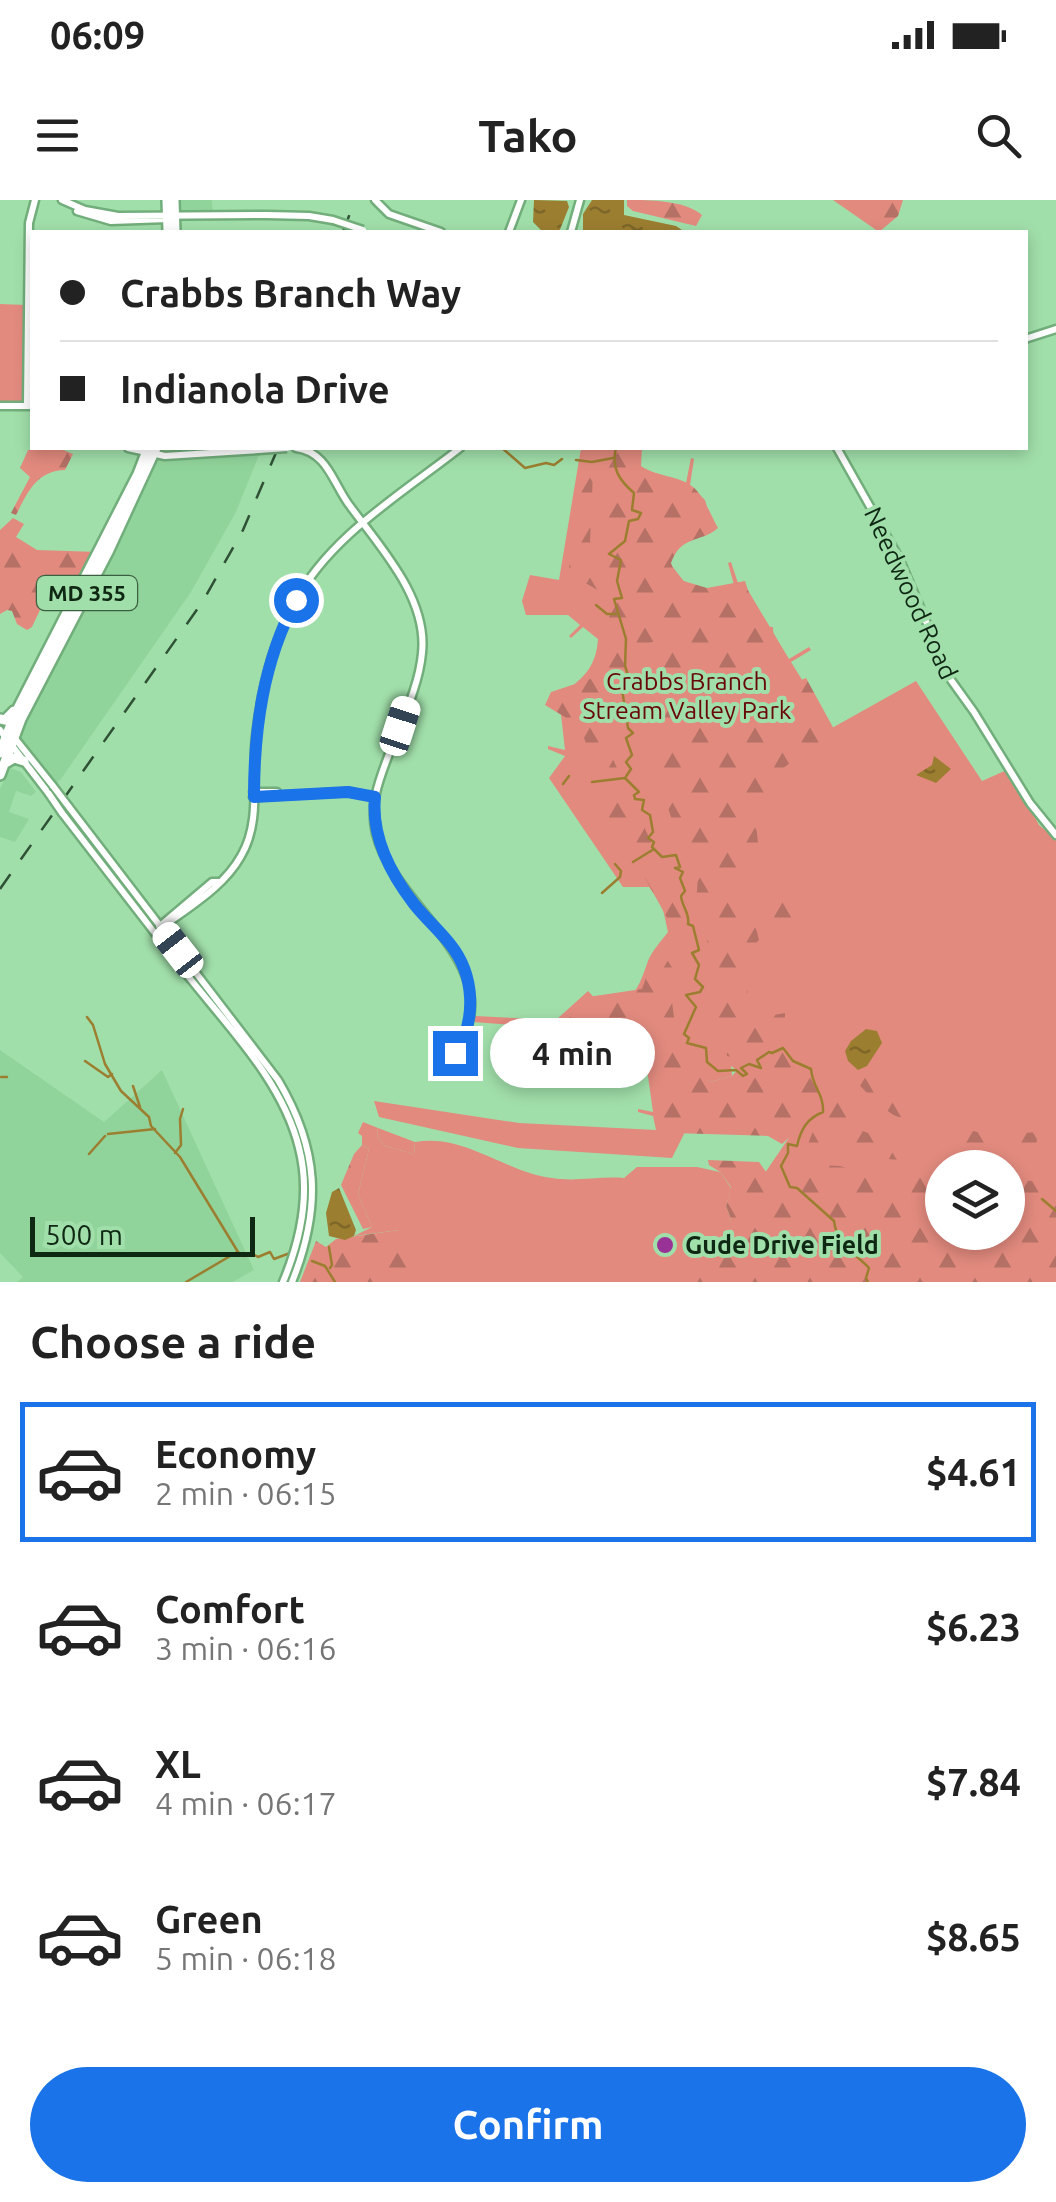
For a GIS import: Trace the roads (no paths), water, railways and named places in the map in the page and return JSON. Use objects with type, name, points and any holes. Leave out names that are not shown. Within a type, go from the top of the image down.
[{"type":"main road","points":[[166,200],[174,230]]},
{"type":"main road","points":[[168,230],[174,200]]},
{"type":"main road","name":"MD 355","points":[[0,775],[8,736],[20,705],[150,450]]},
{"type":"main road","name":"MD 355","points":[[0,753],[150,450]]},
{"type":"main road","points":[[0,719],[8,718],[20,705]]},
{"type":"main road","points":[[4,764],[14,758],[24,761]]},
{"type":"street","points":[[0,406],[30,406],[29,236],[35,200]]},
{"type":"street","points":[[54,200],[110,221],[170,216]]},
{"type":"street","points":[[62,200],[106,214],[290,215],[333,220],[363,230]]},
{"type":"street","points":[[375,200],[389,214],[435,230]]},
{"type":"street","points":[[510,230],[520,200]]},
{"type":"street","points":[[572,230],[580,200]]},
{"type":"street","points":[[1028,338],[1056,329]]},
{"type":"street","points":[[150,450],[166,456],[258,450]]},
{"type":"street","points":[[301,450],[321,459],[410,596],[420,624],[422,652],[375,797],[374,824],[382,852],[414,904],[451,945],[468,982],[468,1028],[455,1053]]},
{"type":"street","points":[[156,929],[192,906],[218,882],[238,862],[247,844],[253,820],[260,710],[281,630],[294,602],[322,563],[364,524],[457,450]]},
{"type":"street","name":"Needwood Road","points":[[838,450],[899,558],[950,680],[1034,810],[1056,835]]},
{"type":"street","points":[[0,719],[24,761],[51,790]]},
{"type":"street","points":[[8,736],[271,1084],[294,1131],[309,1179],[309,1230],[292,1282]]},
{"type":"street","points":[[254,794],[348,792],[375,797]]},
{"type":"street","points":[[283,1282],[302,1222],[309,1179]]},
{"type":"water","points":[[534,200],[567,201],[569,207],[560,230],[541,230],[533,222]]},
{"type":"water","points":[[592,200],[624,200],[624,215],[682,230],[583,230],[583,214]]},
{"type":"water","points":[[934,756],[951,769],[936,783],[916,775],[932,765]]},
{"type":"water","points":[[866,1029],[877,1031],[882,1043],[867,1066],[858,1070],[848,1061],[845,1051]]},
{"type":"water","points":[[339,1188],[356,1230],[354,1236],[345,1240],[329,1236],[326,1213],[332,1192]]},
{"type":"waterway","points":[[504,450],[525,468],[554,465],[562,459]]},
{"type":"waterway","points":[[616,450],[618,473],[634,493],[632,510],[641,513],[638,519],[629,521],[625,541],[609,554],[621,560],[617,581],[622,598],[614,599],[626,639],[625,666],[631,684],[622,689],[628,728],[633,733],[626,738],[632,755],[626,762],[631,769],[625,778],[639,792],[635,799],[644,800],[642,810],[650,815],[653,832],[648,838],[654,842],[652,847],[662,857],[676,855],[680,867],[675,868],[683,872],[680,878],[685,891],[681,896],[699,950],[692,953],[699,965],[695,979],[703,987],[700,992],[686,995],[696,1007],[684,1034],[689,1038],[687,1043],[706,1048],[707,1062],[718,1071],[736,1070],[743,1076],[747,1074],[741,1068],[749,1064],[761,1068],[757,1060],[783,1048],[793,1061],[811,1069],[823,1112],[806,1124],[797,1146],[788,1144],[781,1166],[790,1187],[797,1188],[834,1221],[843,1243],[869,1268],[868,1282]]},
{"type":"waterway","points":[[576,460],[613,458]]},
{"type":"waterway","points":[[850,463],[857,476]]},
{"type":"waterway","points":[[596,605],[607,614],[616,614]]},
{"type":"waterway","points":[[563,784],[569,776]]},
{"type":"waterway","points":[[592,782],[625,778]]},
{"type":"waterway","points":[[633,862],[654,849]]},
{"type":"waterway","points":[[602,893],[620,877],[621,871],[615,864]]},
{"type":"waterway","points":[[87,1017],[105,1064],[121,1091],[149,1117],[151,1126],[180,1157],[238,1252],[258,1257],[270,1252],[274,1259],[290,1253]]},
{"type":"waterway","points":[[85,1061],[108,1077],[112,1074]]},
{"type":"waterway","points":[[1,1077],[7,1077]]},
{"type":"waterway","points":[[133,1086],[140,1107]]},
{"type":"waterway","points":[[175,1153],[181,1145],[183,1109]]},
{"type":"waterway","points":[[108,1134],[155,1129]]},
{"type":"waterway","points":[[89,1154],[105,1136]]},
{"type":"waterway","points":[[1042,1199],[1056,1211]]},
{"type":"waterway","points":[[329,1247],[330,1268]]},
{"type":"waterway","points":[[186,1282],[237,1252]]},
{"type":"waterway","points":[[312,1261],[325,1266],[335,1282]]},
{"type":"railway","points":[[344,230],[355,200]]},
{"type":"railway","points":[[0,889],[203,601],[243,530],[277,450]]},
{"type":"place","name":"Gude Drive Field","points":[[665,1245]]},
{"type":"park label","name":"Crabbs Branch Stream Valley Park","points":[[687,696]]}]
